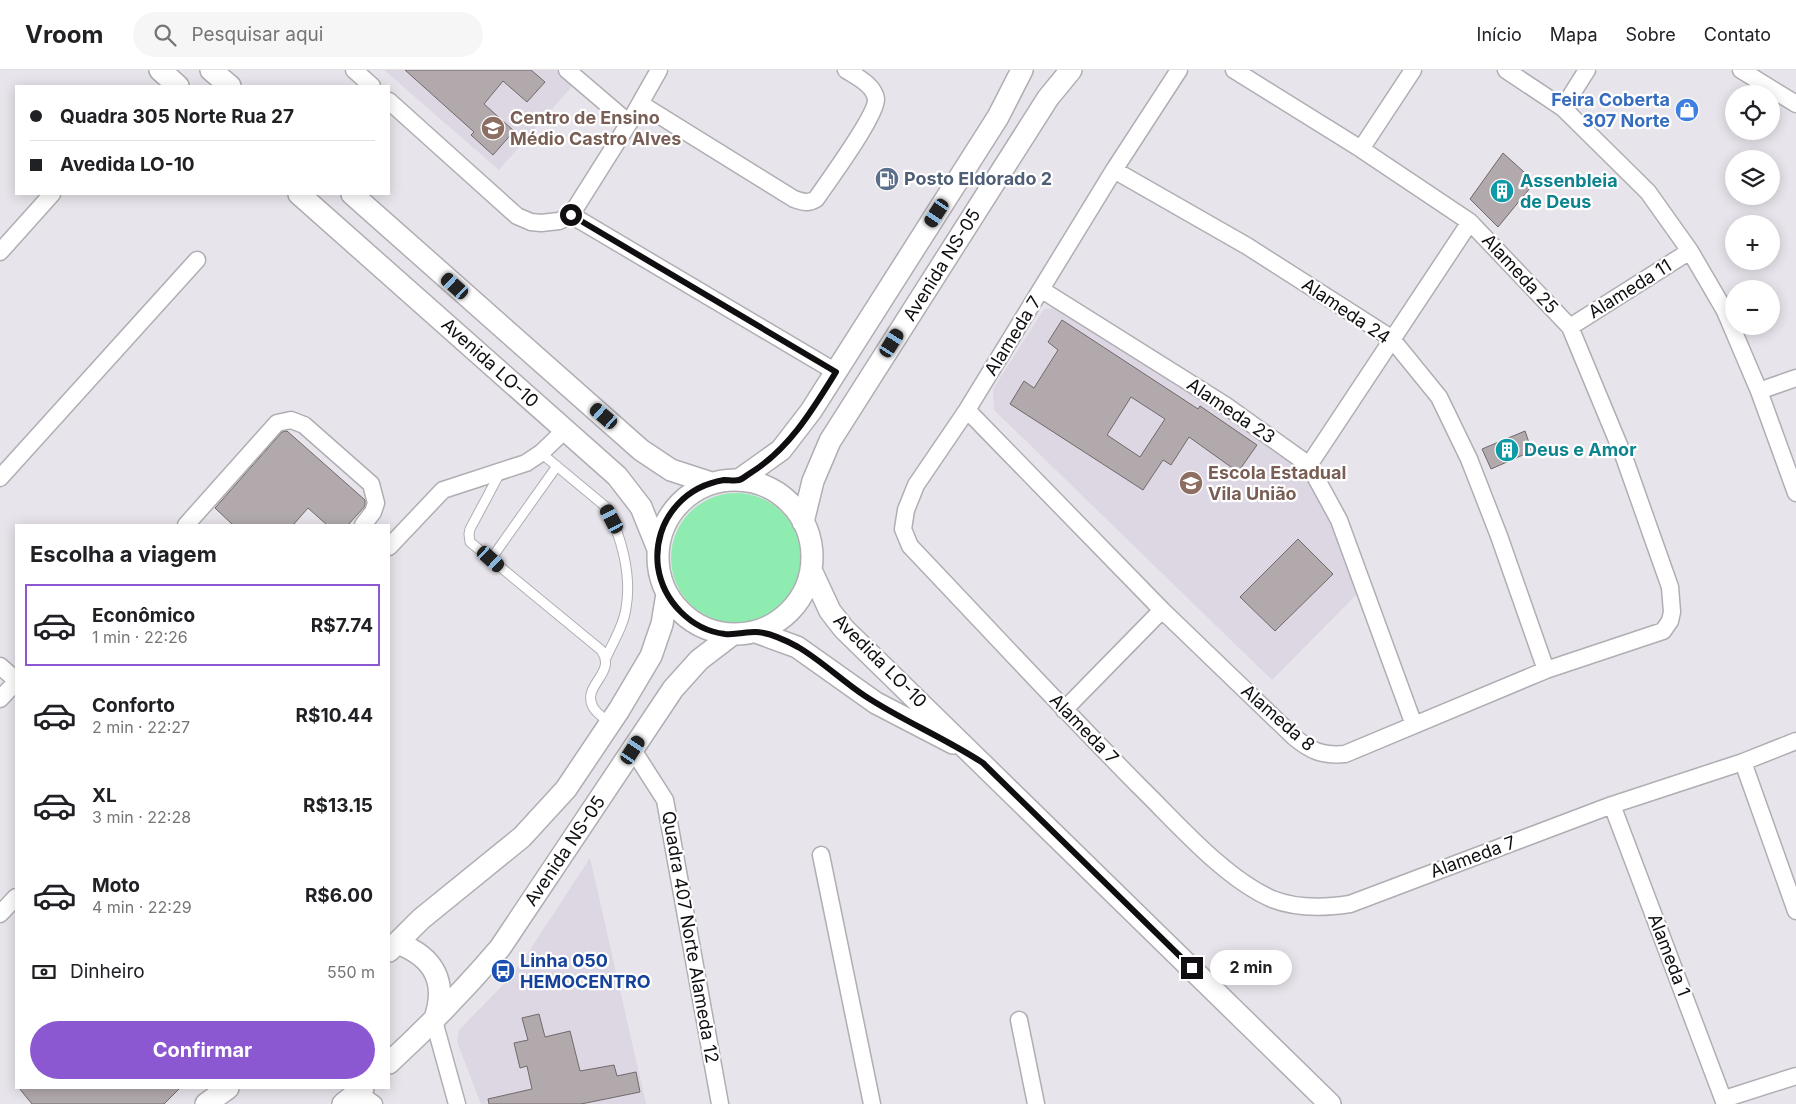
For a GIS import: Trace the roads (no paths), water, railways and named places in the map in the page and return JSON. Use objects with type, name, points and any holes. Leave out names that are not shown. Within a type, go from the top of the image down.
[{"type":"street","points":[[160,70],[177,85]]},
{"type":"street","points":[[211,70],[229,85]]},
{"type":"street","points":[[354,70],[371,85]]},
{"type":"street","points":[[567,70],[629,123]]},
{"type":"street","points":[[390,102],[517,216],[531,222],[559,221],[571,215],[641,104],[658,70]]},
{"type":"street","points":[[641,104],[794,199],[805,203],[816,199],[868,120],[876,100],[871,88],[846,70]]},
{"type":"street","name":"Avenida NS-05","points":[[739,480],[772,458],[786,444],[807,417],[998,117],[1022,70]]},
{"type":"street","name":"Avenida NS-05","points":[[804,522],[813,481],[830,441],[1048,98],[1071,70]]},
{"type":"street","name":"Alameda 7","points":[[1179,70],[1114,170],[967,410],[916,485],[906,510],[903,529],[910,546],[1064,710],[1189,836],[1242,882],[1272,899],[1292,904],[1320,909],[1350,904],[1612,806],[1743,762],[1796,741]]},
{"type":"street","name":"Alameda 25","points":[[1234,70],[1361,149],[1470,222],[1570,327],[1624,457],[1670,587]]},
{"type":"street","points":[[1361,149],[1413,70]]},
{"type":"street","points":[[1506,70],[1563,108],[1648,192],[1690,251],[1725,311],[1760,391],[1796,493]]},
{"type":"street","points":[[1563,108],[1587,70]]},
{"type":"street","points":[[1741,70],[1796,104]]},
{"type":"street","name":"Alameda 24","points":[[1114,170],[1247,246],[1392,338],[1439,397],[1469,459],[1499,536],[1546,670]]},
{"type":"street","points":[[0,252],[51,195]]},
{"type":"street","name":"Avenida LO-10","points":[[300,195],[626,486],[646,518],[658,549]]},
{"type":"street","name":"Avenida LO-10","points":[[353,195],[641,450],[671,470],[711,484]]},
{"type":"street","points":[[571,215],[836,372]]},
{"type":"street","points":[[1309,465],[1470,222]]},
{"type":"street","name":"Alameda 11","points":[[1570,327],[1690,251]]},
{"type":"street","points":[[0,478],[197,260]]},
{"type":"street","name":"Alameda 23","points":[[1042,290],[1225,405],[1309,465],[1339,520],[1414,725]]},
{"type":"street","points":[[1760,391],[1796,378]]},
{"type":"street","name":"Alameda 8","points":[[967,410],[1162,610],[1294,737],[1315,752],[1332,755],[1345,754],[1546,670],[1663,630],[1670,621],[1672,612],[1670,587]]},
{"type":"street","points":[[187,524],[277,423],[291,420],[304,425],[371,484],[376,503],[374,512],[364,524]]},
{"type":"street","points":[[390,546],[443,490],[526,463],[542,454],[565,430]]},
{"type":"street","name":"Avenida NS-05","points":[[739,480],[755,482],[773,490],[793,506],[804,522],[812,545],[811,570],[803,595],[793,609],[780,620],[756,632],[733,634],[711,631],[698,625],[680,612],[667,594],[659,572],[658,549],[664,526],[677,505],[696,490],[711,484],[739,480]]},
{"type":"street","name":"Avedida LO-10","points":[[811,570],[826,603],[839,624],[1330,1104]]},
{"type":"street","name":"Avenida NS-05","points":[[391,945],[522,837],[543,816],[572,781],[610,723],[655,648],[667,594]]},
{"type":"street","points":[[1064,710],[1162,610]]},
{"type":"street","name":"Avedida LO-10","points":[[756,632],[798,647],[822,662],[863,695],[952,742],[983,763]]},
{"type":"street","name":"Avenida NS-05","points":[[390,1063],[469,985],[500,948],[686,673],[709,651],[733,634]]},
{"type":"street","points":[[0,666],[15,680]]},
{"type":"street","points":[[0,699],[15,682]]},
{"type":"street","name":"Quadra 407 Norte Alameda 12","points":[[633,750],[665,800],[720,1104]]},
{"type":"street","points":[[1743,762],[1796,911]]},
{"type":"street","name":"Alameda 1","points":[[1612,806],[1724,1102]]},
{"type":"street","points":[[821,854],[872,1104]]},
{"type":"street","points":[[0,914],[15,898]]},
{"type":"street","points":[[391,945],[423,956],[434,968],[440,1003],[434,1021],[457,1104]]},
{"type":"street","points":[[1020,1020],[1036,1104]]},
{"type":"street","points":[[1724,1102],[1796,1076]]},
{"type":"street","points":[[206,1104],[227,1089]]},
{"type":"lane","points":[[542,454],[606,507],[612,519],[626,566],[627,606],[606,658],[606,666],[592,689],[590,701],[593,709],[610,723]]},
{"type":"lane","points":[[491,559],[557,466]]},
{"type":"lane","points":[[501,471],[468,534],[470,542],[523,588],[601,650],[606,658]]},
{"type":"place","name":"Feira Coberta 307 Norte","points":[[1687,110]]},
{"type":"place","name":"Centro de Ensino Médio Castro Alves","points":[[493,128]]},
{"type":"place","name":"Posto Eldorado 2","points":[[887,179]]},
{"type":"place","name":"Assenbleia de Deus","points":[[1502,191]]},
{"type":"place","name":"Deus e Amor","points":[[1507,450]]},
{"type":"place","name":"Escola Estadual Vila União","points":[[1191,483]]},
{"type":"place","name":"Linha 050 HEMOCENTRO","points":[[503,971]]}]
